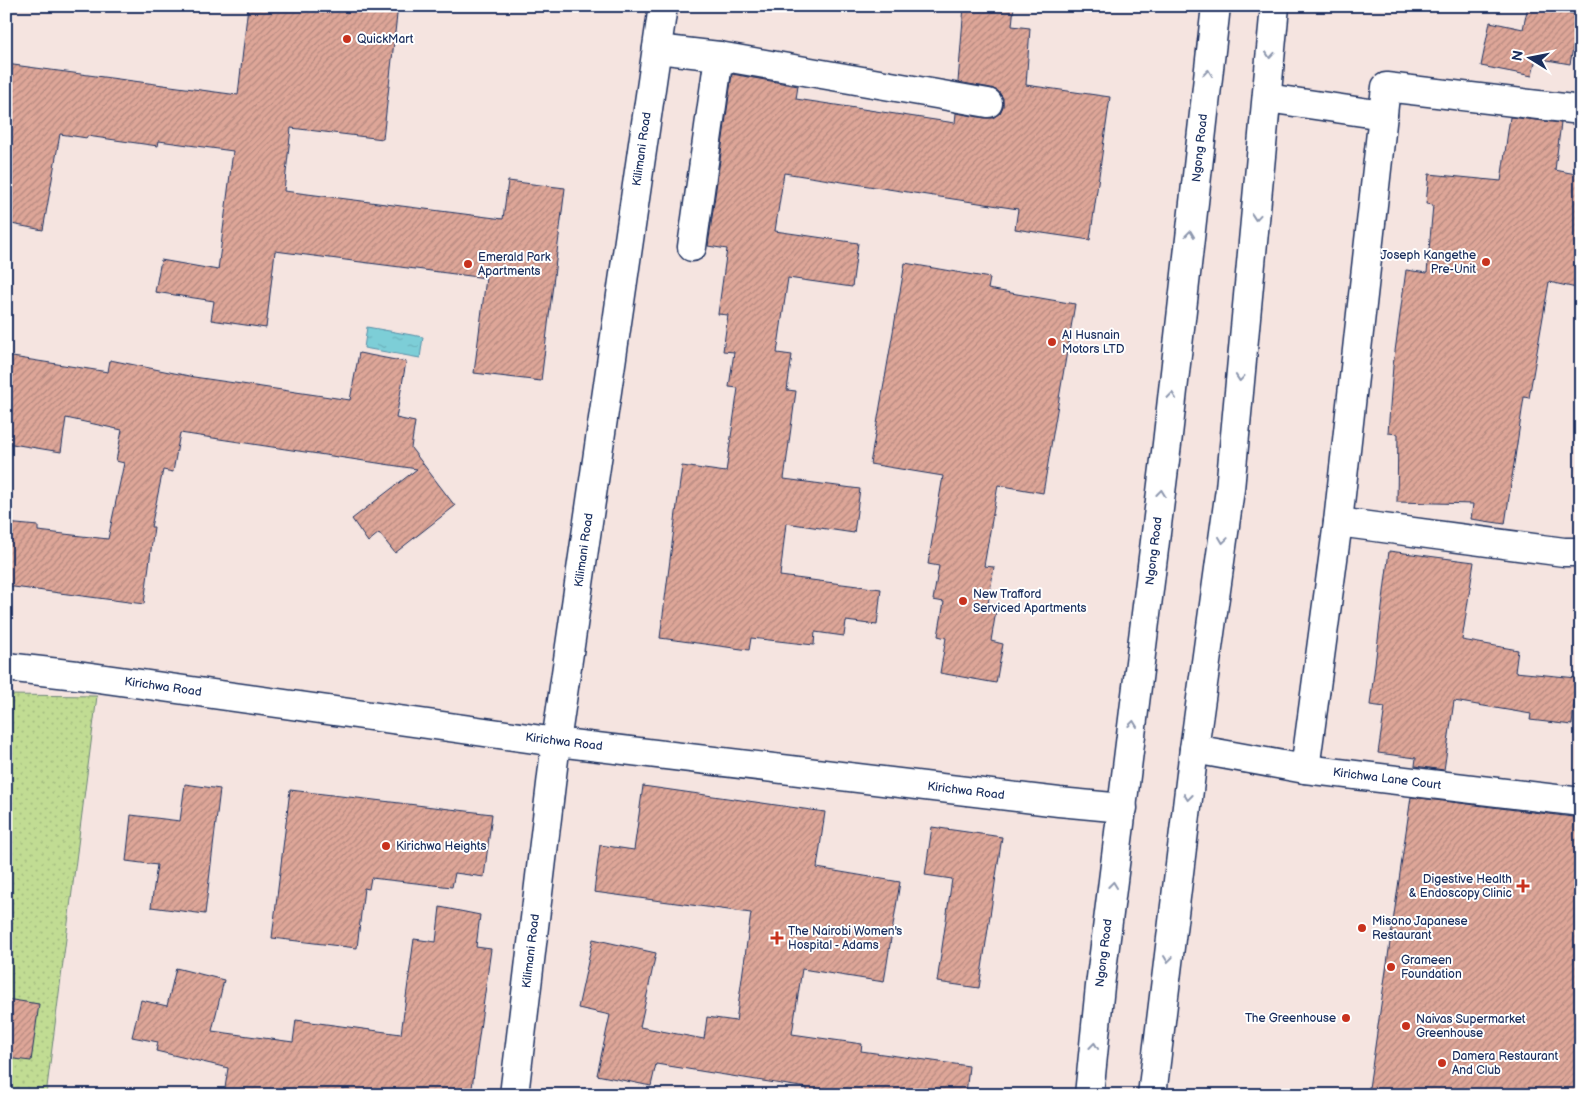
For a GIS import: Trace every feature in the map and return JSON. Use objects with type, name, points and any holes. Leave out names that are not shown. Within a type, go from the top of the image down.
[{"type":"street","name":"Kilimani Road","points":[[514,1095],[556,742],[663,6]]},
{"type":"street","name":"Ngong Road","points":[[1089,1095],[1100,986],[1169,425],[1216,6]]},
{"type":"street","points":[[1152,1095],[1194,749],[1230,490],[1275,6]]},
{"type":"street","points":[[657,49],[719,56],[988,103]]},
{"type":"street","points":[[692,247],[719,56]]},
{"type":"street","points":[[1305,769],[1338,522],[1386,86],[1581,110]]},
{"type":"street","points":[[1267,98],[1383,115]]},
{"type":"street","points":[[1338,522],[1564,552],[1581,552]]},
{"type":"street","name":"Kirichwa Road","points":[[6,667],[86,676],[556,742],[1123,808]]},
{"type":"street","name":"Kirichwa Lane Court","points":[[1194,749],[1305,769],[1581,802]]},
{"type":"green space","points":[[6,695],[97,696],[46,1095],[6,1095]]},
{"type":"water","points":[[367,327],[423,337],[420,358],[364,348]]},
{"type":"building","points":[[248,6],[398,6],[383,139],[291,128],[284,191],[503,219],[508,181],[565,188],[541,381],[474,373],[486,278],[275,251],[266,328],[211,320],[214,301],[155,292],[161,260],[218,270],[233,151],[159,141],[158,146],[60,134],[43,230],[6,223],[6,64],[238,95]]},
{"type":"building","points":[[964,6],[1014,6],[1012,26],[1030,28],[1026,85],[1110,97],[1090,240],[1015,229],[1018,209],[784,173],[775,231],[858,243],[852,287],[788,278],[777,353],[792,355],[787,390],[796,391],[784,479],[860,489],[854,533],[786,523],[780,576],[881,589],[877,625],[846,621],[844,636],[815,632],[814,645],[751,638],[749,650],[660,638],[682,466],[726,472],[738,388],[729,387],[734,352],[723,351],[728,315],[718,314],[727,249],[708,246],[732,74],[798,86],[796,99],[955,123],[956,113],[993,118],[1000,113],[1003,106],[1003,98],[998,91],[958,82]]},
{"type":"building","points":[[1528,6],[1581,15],[1581,44],[1574,43],[1570,64],[1536,58],[1532,76],[1481,66],[1490,22],[1523,29]]},
{"type":"building","points":[[1510,117],[1561,123],[1555,170],[1581,175],[1581,289],[1549,282],[1529,398],[1524,397],[1505,524],[1471,519],[1473,504],[1397,502],[1398,434],[1388,433],[1393,366],[1406,270],[1427,273],[1433,205],[1426,204],[1429,174],[1501,181]]},
{"type":"building","points":[[905,263],[990,278],[988,289],[1075,304],[1043,493],[998,485],[984,566],[994,567],[988,604],[997,605],[991,641],[1003,644],[996,683],[940,673],[946,638],[938,636],[944,602],[933,600],[939,566],[928,564],[943,476],[870,464]]},
{"type":"building","points":[[359,353],[406,362],[396,418],[415,422],[411,448],[455,506],[395,553],[379,533],[368,542],[352,519],[417,469],[180,433],[173,472],[163,470],[151,527],[154,527],[144,604],[6,586],[6,523],[38,526],[38,531],[108,539],[124,463],[116,461],[122,430],[66,418],[61,452],[6,443],[6,356],[108,372],[110,360],[194,377],[350,400]]},
{"type":"building","points":[[1389,551],[1474,562],[1462,640],[1518,650],[1515,672],[1577,678],[1572,725],[1530,720],[1531,714],[1454,701],[1444,770],[1415,766],[1416,758],[1378,753],[1385,707],[1370,705]]},
{"type":"building","points":[[185,784],[220,789],[205,914],[151,907],[157,865],[126,861],[131,815],[180,821]]},
{"type":"building","points":[[643,786],[825,812],[817,868],[900,882],[884,982],[802,969],[792,1034],[862,1044],[861,1051],[969,1066],[966,1094],[928,1090],[927,1095],[828,1095],[807,1092],[807,1088],[656,1064],[651,1086],[597,1075],[610,1015],[578,1008],[593,939],[656,953],[640,1027],[704,1039],[707,1017],[736,1021],[751,913],[594,892],[600,845],[634,850]]},
{"type":"building","name":"Kirichwa Heights","points":[[290,790],[492,814],[484,877],[455,873],[452,887],[371,878],[369,889],[364,888],[357,948],[272,938]]},
{"type":"building","points":[[1411,797],[1581,818],[1581,1095],[1368,1095]]},
{"type":"building","points":[[932,827],[1002,837],[979,988],[937,982],[952,879],[925,875]]},
{"type":"building","points":[[440,907],[480,915],[476,947],[491,949],[471,1095],[224,1095],[228,1068],[156,1051],[158,1042],[132,1037],[141,1000],[167,1006],[176,968],[224,980],[212,1031],[293,1042],[296,1020],[401,1034],[414,939],[436,942]]},
{"type":"building","points":[[6,999],[39,1004],[31,1061],[6,1058]]},
{"type":"place","name":"QuickMart","points":[[347,39]]},
{"type":"place","name":"Joseph Kangethe Pre-Unit","points":[[1486,262]]},
{"type":"place","name":"Emerald Park Apartments","points":[[468,264]]},
{"type":"place","name":"Al Husnain Motors LTD","points":[[1052,342]]},
{"type":"place","name":"New Trafford Serviced Apartments","points":[[963,601]]},
{"type":"place","name":"Kirichwa Heights","points":[[386,846]]},
{"type":"place","name":"Digestive Health & Endoscopy Clinic","points":[[1523,886]]},
{"type":"place","name":"Misono Japanese Restaurant","points":[[1362,928]]},
{"type":"place","name":"The Nairobi Women's Hospital - Adams","points":[[777,938]]},
{"type":"place","name":"Grameen Foundation","points":[[1391,967]]},
{"type":"place","name":"The Greenhouse","points":[[1346,1018]]},
{"type":"place","name":"Naivas Supermarket Greenhouse","points":[[1406,1026]]},
{"type":"place","name":"Damera Restaurant And Club","points":[[1442,1063]]}]
